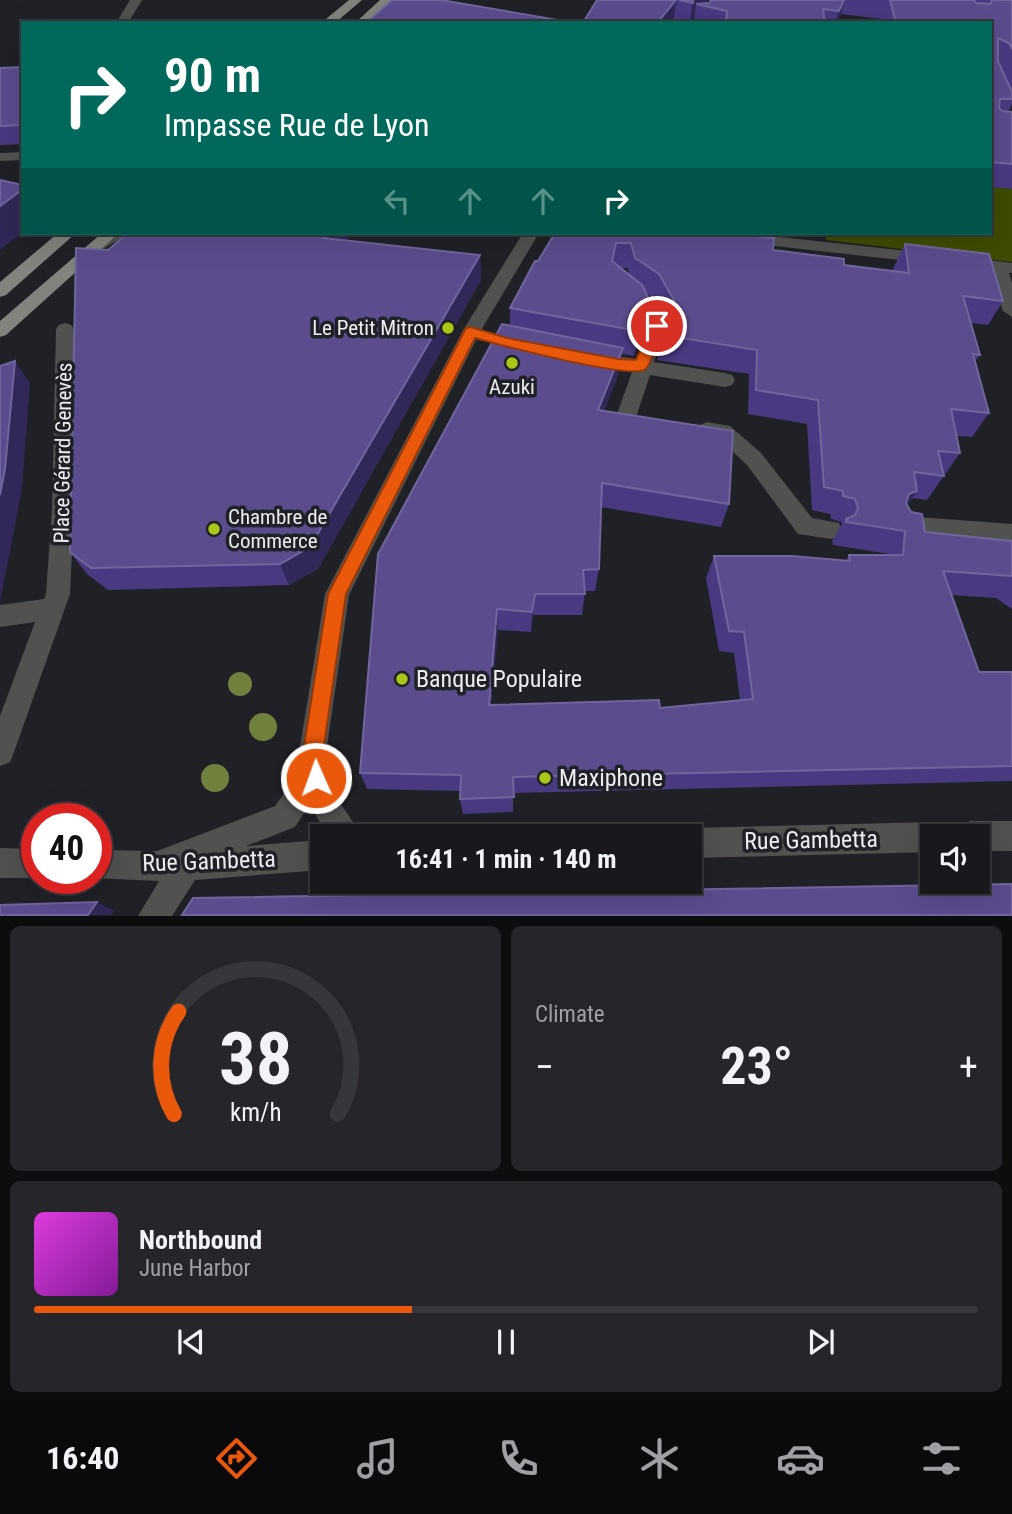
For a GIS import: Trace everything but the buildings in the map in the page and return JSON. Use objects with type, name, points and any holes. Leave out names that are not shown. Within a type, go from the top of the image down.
[{"type":"main road","points":[[330,21],[356,0]]},
{"type":"main road","points":[[362,21],[387,0]]},
{"type":"main road","points":[[0,290],[66,235]]},
{"type":"main road","points":[[0,331],[109,235]]},
{"type":"street","points":[[123,21],[136,0]]},
{"type":"street","points":[[0,157],[21,156]]},
{"type":"street","points":[[95,247],[117,235]]},
{"type":"street","points":[[153,915],[174,865],[285,817],[299,796],[312,759],[337,594],[483,335],[530,235]]},
{"type":"street","points":[[722,235],[1005,267],[1012,311]]},
{"type":"street","points":[[620,274],[620,286],[647,305],[657,326],[641,366],[624,424],[661,426]]},
{"type":"street","name":"Place Gérard Genevès","points":[[0,752],[58,594],[63,509],[65,329]]},
{"type":"street","points":[[569,355],[724,380]]},
{"type":"street","points":[[685,428],[723,431],[754,459],[806,527],[831,530]]},
{"type":"street","points":[[904,525],[1012,533]]},
{"type":"street","points":[[0,616],[52,609]]},
{"type":"street","points":[[312,759],[319,796],[333,824]]},
{"type":"street","points":[[990,836],[1012,836]]},
{"type":"street","name":"Rue Gambetta","points":[[702,843],[920,837]]},
{"type":"street","name":"Rue Gambetta","points":[[112,865],[174,865],[310,856]]},
{"type":"street","points":[[0,863],[21,864]]},
{"type":"green space","points":[[992,187],[1012,189],[1012,262],[826,240],[825,235],[992,235]]},
{"type":"place","name":"Le Petit Mitron","points":[[448,328]]},
{"type":"place","name":"Azuki","points":[[512,363]]},
{"type":"place","name":"Chambre de Commerce","points":[[214,529]]},
{"type":"place","name":"Banque Populaire","points":[[402,679]]},
{"type":"place","name":"Maxiphone","points":[[545,778]]},
{"type":"route","points":[[316,778],[312,759],[337,594],[471,332],[618,365],[641,366],[657,326]]}]
